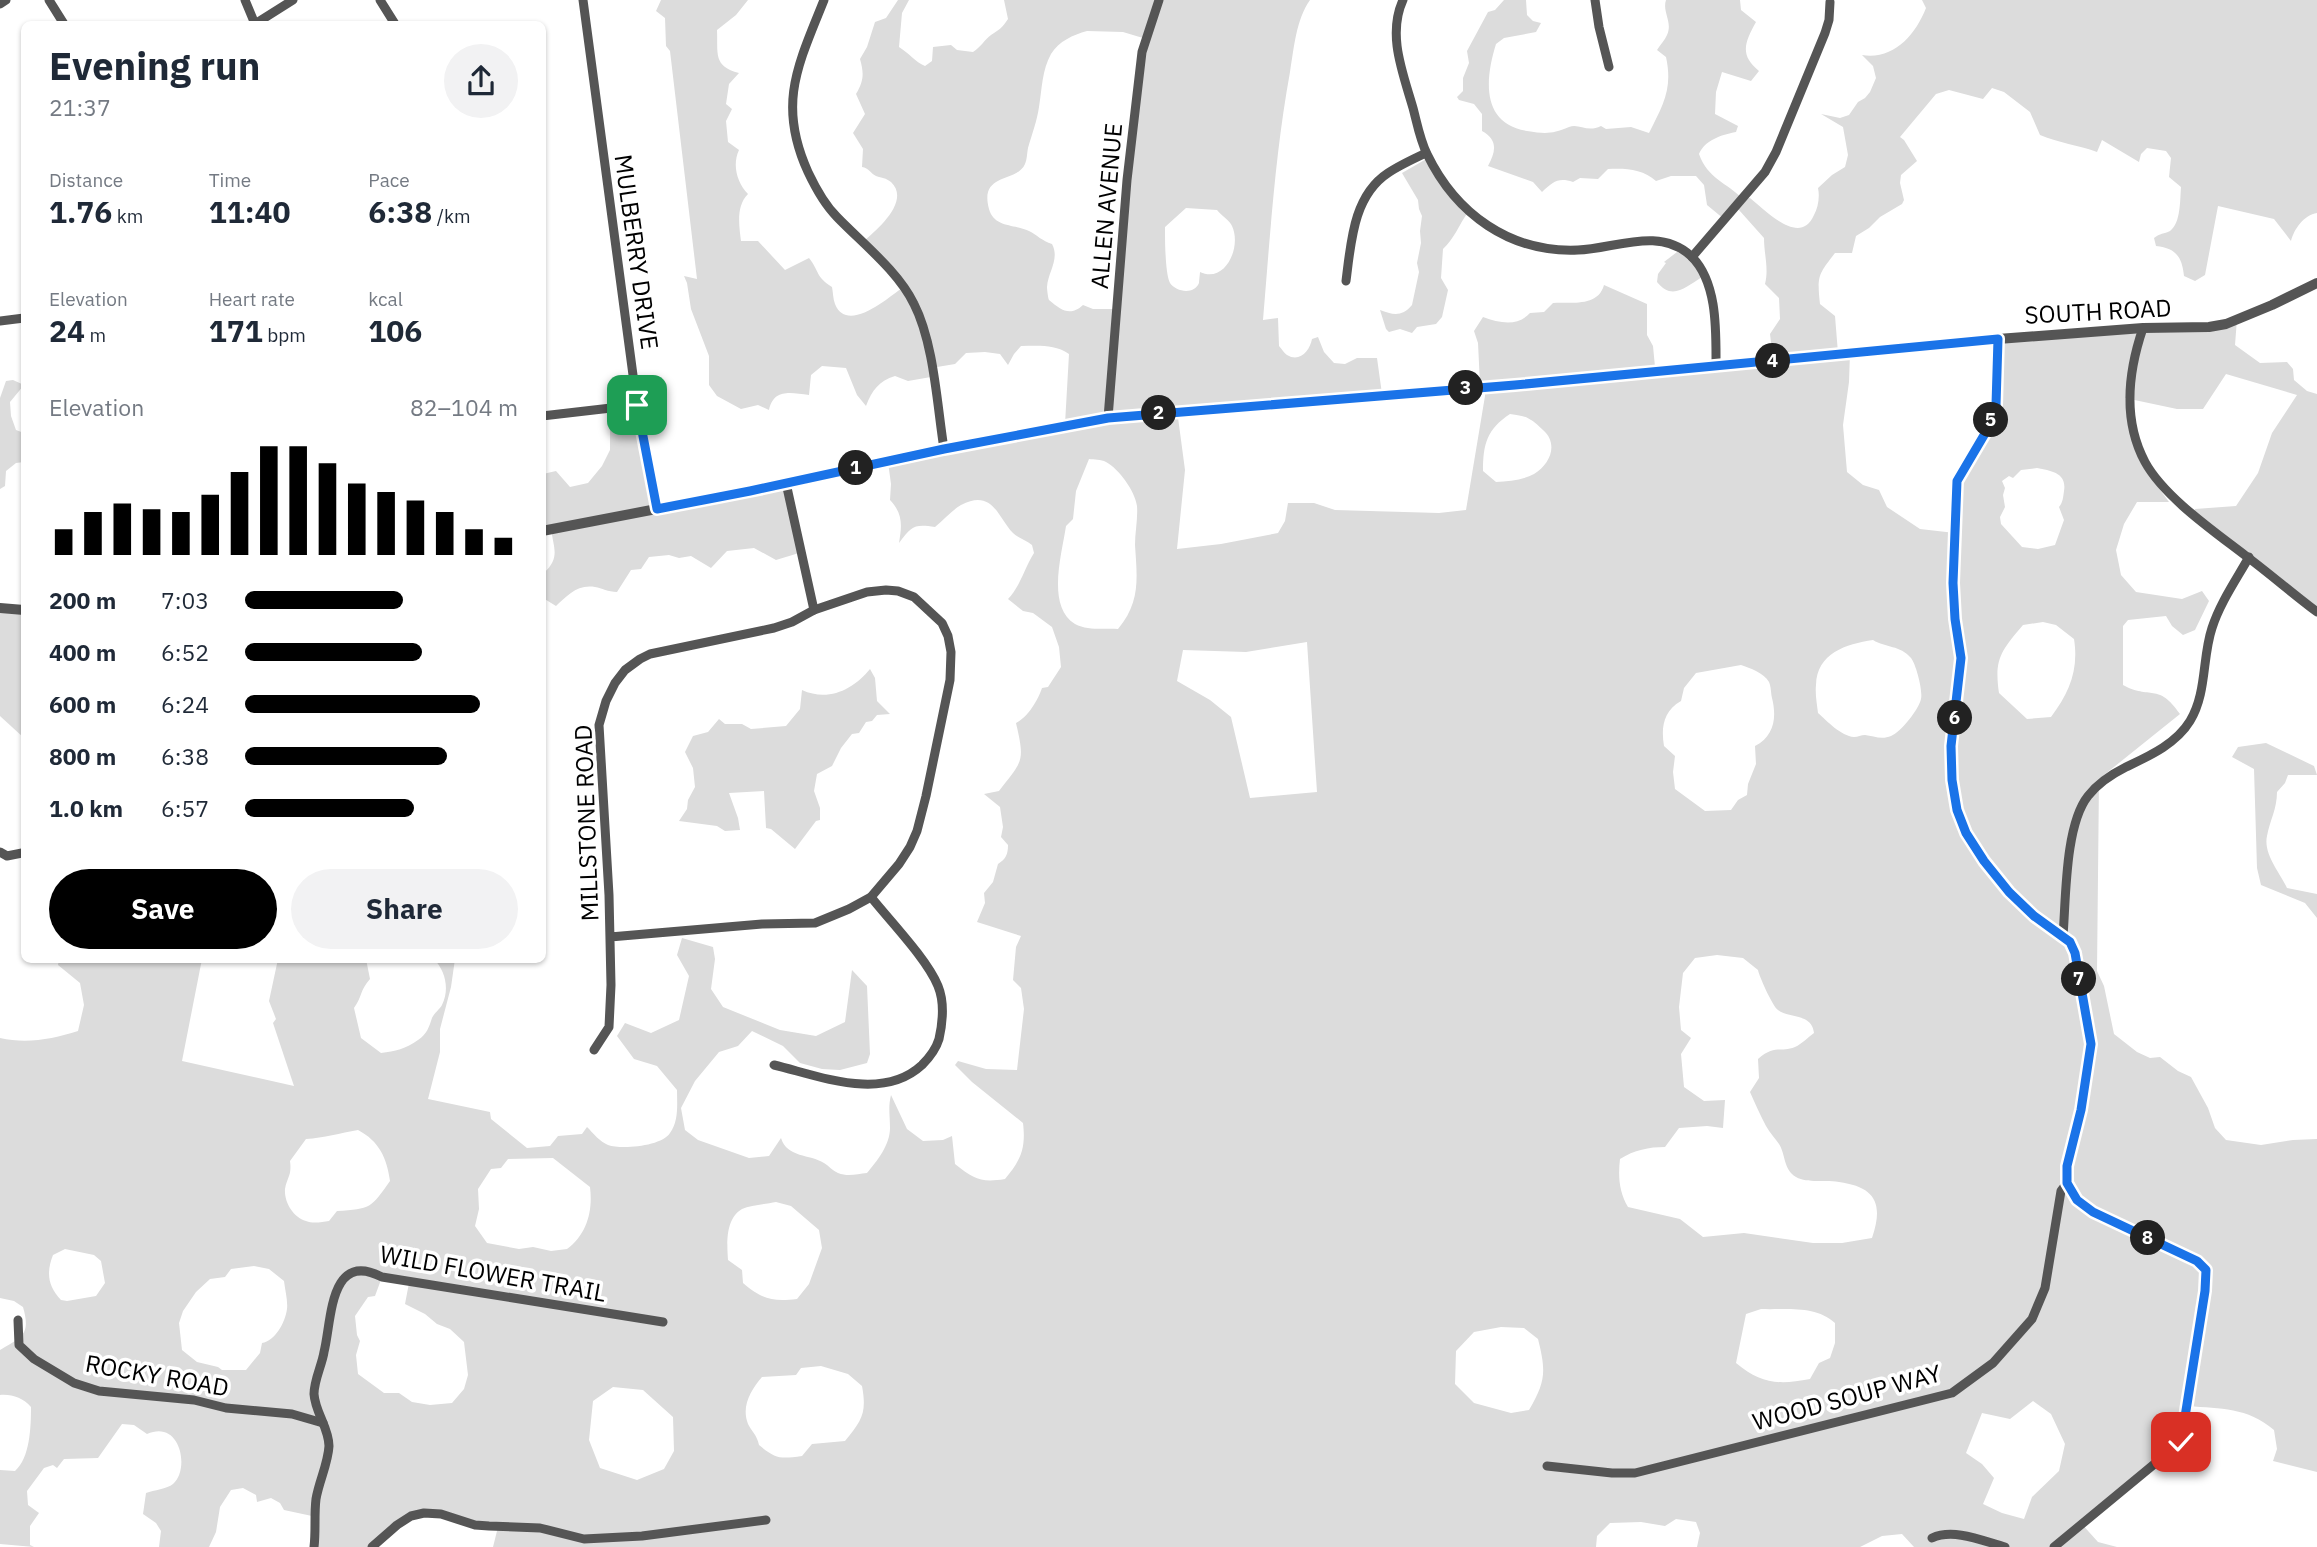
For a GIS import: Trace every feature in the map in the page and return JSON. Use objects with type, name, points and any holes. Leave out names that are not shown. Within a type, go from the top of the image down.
[{"type":"street","points":[[0,4],[6,0]]},
{"type":"street","points":[[49,0],[62,21]]},
{"type":"street","points":[[245,0],[254,21]]},
{"type":"street","points":[[260,21],[293,0]]},
{"type":"street","points":[[380,0],[393,21]]},
{"type":"street","name":"MULBERRY DRIVE","points":[[583,0],[637,405],[657,509]]},
{"type":"street","points":[[824,0],[794,78],[793,130],[797,146],[812,182],[826,204],[896,276],[915,306],[927,342],[944,449]]},
{"type":"street","name":"ALLEN AVENUE","points":[[1108,418],[1127,180],[1142,52],[1159,0]]},
{"type":"street","points":[[1403,0],[1397,12],[1395,33],[1400,63],[1426,153],[1450,191],[1469,212],[1488,226],[1529,247],[1578,250],[1641,240],[1665,243],[1692,257],[1709,285],[1713,306],[1716,367]]},
{"type":"street","points":[[1595,0],[1609,67]]},
{"type":"street","points":[[1692,257],[1750,191],[1776,152],[1825,33],[1830,2]]},
{"type":"street","points":[[1346,281],[1356,218],[1363,200],[1372,187],[1387,174],[1426,153]]},
{"type":"street","name":"SOUTH ROAD","points":[[546,530],[1108,418],[1716,367],[1998,339],[2143,328],[2209,327],[2226,324],[2317,283]]},
{"type":"street","points":[[0,321],[21,318]]},
{"type":"street","points":[[2143,328],[2134,354],[2128,391],[2130,415],[2145,463],[2160,482],[2216,534],[2317,612]]},
{"type":"street","points":[[1998,339],[1996,405],[1990,425],[1957,481],[1953,583],[1961,658],[1951,746],[1952,780],[1957,810],[1966,833],[1984,861],[2009,892],[2034,916],[2063,936],[2071,843],[2079,811],[2086,798],[2108,777],[2159,750],[2187,725],[2196,709],[2213,626],[2249,558]]},
{"type":"street","points":[[546,416],[637,405]]},
{"type":"street","points":[[786,483],[814,610]]},
{"type":"street","name":"MILLSTONE ROAD","points":[[594,1050],[608,1027],[611,985],[599,725],[615,682],[625,670],[650,654],[774,628],[814,610],[867,592],[898,591],[923,604],[943,623],[948,636],[950,680],[917,831],[900,864],[871,897]]},
{"type":"street","points":[[0,608],[21,610]]},
{"type":"street","points":[[0,852],[7,856],[21,853]]},
{"type":"street","points":[[610,937],[762,924],[815,923],[871,897],[930,970],[939,987],[943,1003],[942,1025],[937,1045],[916,1070],[886,1084],[866,1085],[774,1065]]},
{"type":"street","name":"WOOD SOUP WAY","points":[[1547,1466],[1635,1473],[1952,1393],[1993,1363],[2032,1320],[2045,1288],[2061,1191],[2067,1183],[2067,1166],[2081,1110],[2091,1044],[2075,953],[2070,942],[2063,936]]},
{"type":"street","points":[[2054,1547],[2181,1442],[2206,1270],[2197,1261],[2093,1212],[2077,1200],[2067,1183]]},
{"type":"street","name":"WILD FLOWER TRAIL","points":[[314,1547],[316,1499],[329,1447],[314,1395],[337,1289],[343,1278],[351,1272],[663,1322]]},
{"type":"street","name":"ROCKY ROAD","points":[[18,1320],[19,1345],[34,1359],[74,1383],[99,1391],[194,1399],[226,1408],[292,1414],[323,1423]]},
{"type":"street","points":[[372,1547],[397,1525],[411,1516],[424,1513],[441,1514],[488,1527],[540,1528],[584,1539],[642,1536],[766,1520]]},
{"type":"street","points":[[1932,1538],[1941,1534],[1959,1535],[2005,1547]]},
{"type":"shaded area","points":[[661,0],[748,0],[736,15],[717,30],[721,63],[739,73],[729,84],[726,104],[732,109],[726,121],[728,142],[739,150],[737,174],[748,194],[740,210],[741,241],[758,241],[785,270],[809,258],[820,277],[832,287],[835,304],[841,312],[849,316],[868,311],[902,288],[864,241],[890,214],[897,198],[896,190],[891,182],[862,167],[863,149],[853,133],[865,114],[856,94],[862,77],[860,59],[875,22],[886,18],[898,0],[909,0],[902,13],[899,47],[925,66],[932,61],[933,47],[951,45],[957,50],[976,50],[1008,19],[1004,0],[1310,0],[1296,34],[1280,134],[1263,320],[1278,318],[1279,346],[1292,357],[1304,354],[1312,339],[1318,337],[1324,352],[1334,363],[1345,364],[1357,358],[1377,358],[1382,394],[1177,410],[1185,470],[1177,549],[1278,533],[1285,521],[1288,503],[1314,503],[1335,510],[1439,513],[1466,510],[1485,396],[1485,388],[1480,384],[1478,343],[1474,331],[1483,317],[1514,322],[1530,313],[1544,312],[1553,303],[1590,300],[1601,292],[1604,285],[1647,304],[1647,335],[1653,346],[1655,367],[1773,359],[1770,334],[1780,319],[1779,298],[1765,284],[1764,238],[1739,210],[1724,219],[1707,205],[1704,185],[1696,176],[1671,176],[1656,181],[1634,170],[1608,169],[1598,179],[1580,178],[1573,182],[1560,180],[1542,192],[1533,182],[1488,166],[1494,146],[1491,138],[1482,131],[1482,114],[1474,104],[1457,97],[1463,91],[1463,78],[1469,63],[1467,51],[1488,12],[1495,10],[1504,0],[1526,0],[1527,15],[1533,21],[1541,23],[1536,32],[1504,38],[1496,44],[1489,85],[1494,110],[1501,119],[1512,127],[1539,133],[1573,126],[1592,129],[1601,126],[1606,129],[1631,127],[1649,133],[1667,88],[1666,57],[1657,50],[1669,30],[1666,0],[1740,0],[1741,10],[1756,22],[1747,42],[1746,54],[1759,71],[1751,81],[1722,72],[1716,92],[1715,114],[1738,126],[1736,132],[1709,142],[1699,154],[1712,175],[1743,199],[1750,198],[1774,218],[1800,228],[1808,224],[1818,206],[1818,188],[1845,167],[1848,155],[1843,127],[1821,114],[1840,118],[1849,115],[1858,102],[1865,98],[1876,78],[1873,66],[1862,55],[1884,54],[1902,44],[1916,28],[1926,8],[1922,0],[2317,0],[2317,213],[2300,223],[2291,241],[2274,219],[2218,206],[2205,275],[2195,281],[2184,276],[2177,255],[2169,249],[2156,246],[2154,238],[2174,227],[2179,210],[2181,187],[2169,177],[2171,158],[2166,151],[2147,148],[2141,154],[2139,162],[2102,140],[2097,152],[2054,140],[2040,135],[2030,112],[2004,92],[1992,88],[1983,99],[1949,90],[1936,94],[1900,137],[1917,161],[1901,175],[1904,200],[1902,204],[1856,236],[1852,253],[1835,253],[1822,271],[1819,287],[1820,304],[1835,316],[1838,353],[1850,353],[1843,425],[1847,472],[1863,485],[1879,490],[1887,507],[1920,529],[1955,533],[1957,504],[1964,472],[1993,426],[1996,340],[2173,328],[2237,319],[2235,345],[2260,363],[2287,362],[2293,369],[2294,380],[2307,391],[2317,394],[2317,615],[2193,514],[2195,509],[2236,506],[2258,473],[2272,433],[2297,395],[2226,374],[2203,409],[2177,409],[2125,398],[2130,432],[2144,468],[2169,502],[2137,502],[2124,524],[2116,550],[2121,575],[2136,592],[2182,599],[2202,591],[2209,601],[2195,630],[2183,635],[2172,626],[2166,616],[2128,620],[2123,626],[2123,685],[2166,698],[2180,714],[2099,779],[2097,971],[2104,986],[2114,1034],[2137,1052],[2150,1058],[2160,1057],[2191,1077],[2208,1108],[2215,1128],[2226,1140],[2261,1145],[2317,1139],[2317,1472],[2273,1461],[2277,1449],[2274,1430],[2264,1422],[2233,1410],[2188,1406],[2181,1440],[2080,1522],[2098,1542],[2117,1547],[1914,1547],[1902,1534],[1882,1536],[1860,1547],[1697,1547],[1700,1533],[1696,1522],[1676,1519],[1665,1526],[1641,1522],[1610,1523],[1597,1536],[1596,1547],[493,1547],[498,1527],[423,1513],[368,1547],[312,1547],[312,1516],[284,1510],[280,1503],[271,1498],[257,1502],[256,1495],[243,1488],[231,1490],[220,1507],[216,1532],[209,1547],[159,1547],[161,1531],[156,1523],[143,1514],[146,1493],[173,1484],[181,1468],[179,1448],[168,1434],[159,1431],[147,1434],[134,1425],[122,1424],[98,1458],[64,1459],[57,1468],[53,1465],[44,1468],[27,1491],[28,1505],[39,1513],[30,1526],[30,1545],[34,1547],[0,1544],[0,1470],[15,1471],[24,1458],[30,1433],[31,1407],[17,1397],[0,1395],[0,1350],[23,1334],[26,1324],[23,1307],[14,1301],[0,1298],[0,1038],[40,1040],[78,1031],[84,1005],[80,983],[58,963],[201,963],[182,1061],[294,1086],[273,1023],[276,1019],[269,1001],[277,963],[367,963],[370,979],[354,1008],[361,1038],[381,1053],[409,1046],[426,1033],[433,1016],[442,1005],[446,992],[443,974],[437,963],[454,963],[440,1029],[440,1052],[428,1099],[490,1112],[491,1119],[527,1148],[550,1146],[558,1136],[582,1134],[587,1127],[605,1144],[622,1147],[651,1144],[670,1133],[676,1118],[677,1090],[657,1066],[634,1059],[617,1036],[625,1023],[651,1033],[679,1020],[689,976],[677,955],[682,938],[713,947],[715,959],[711,989],[723,1007],[780,1030],[816,1036],[845,1022],[852,970],[867,986],[870,1054],[867,1063],[840,1070],[822,1069],[800,1063],[783,1046],[752,1031],[738,1046],[719,1052],[695,1081],[681,1108],[685,1130],[698,1140],[749,1158],[769,1156],[781,1138],[788,1149],[818,1160],[838,1173],[867,1173],[888,1141],[891,1095],[907,1129],[923,1141],[943,1140],[952,1136],[955,1164],[973,1176],[984,1180],[1005,1179],[1019,1160],[1024,1140],[1023,1123],[955,1065],[958,1061],[986,1069],[1017,1070],[1024,1009],[1021,988],[1013,980],[1016,947],[1021,936],[977,922],[985,903],[984,893],[993,882],[998,864],[1005,858],[1008,848],[1001,837],[1003,827],[1000,807],[984,794],[999,791],[1017,766],[1021,746],[1016,723],[1028,712],[1042,688],[1048,687],[1061,667],[1059,647],[1052,627],[1008,599],[1034,553],[1032,545],[1013,533],[993,507],[981,500],[961,505],[935,527],[914,528],[899,543],[900,520],[890,500],[888,462],[1065,424],[1069,354],[1052,347],[1021,346],[1008,365],[1000,354],[966,353],[955,364],[931,368],[931,377],[908,381],[895,376],[880,383],[866,406],[857,395],[846,368],[822,366],[811,375],[809,395],[779,395],[771,403],[769,410],[758,405],[741,409],[717,396],[709,385],[709,356],[691,309],[684,276],[697,279],[670,51],[666,46],[665,18],[656,11]],"holes":[[[1087,31],[1123,32],[1143,38],[1113,309],[1093,309],[1083,305],[1070,311],[1049,300],[1047,287],[1055,255],[1052,244],[1029,231],[995,219],[989,209],[987,197],[994,184],[1015,174],[1025,164],[1037,117],[1044,73],[1051,54],[1062,42]],[[1186,208],[1217,210],[1229,222],[1235,234],[1233,253],[1224,268],[1217,273],[1200,272],[1197,287],[1189,291],[1176,288],[1168,278],[1165,227]],[[1510,414],[1528,418],[1539,426],[1551,441],[1550,454],[1540,470],[1516,480],[1496,482],[1483,471],[1485,445],[1496,425]],[[1089,459],[1102,460],[1111,465],[1130,487],[1137,506],[1136,589],[1131,609],[1118,629],[1085,628],[1075,624],[1066,616],[1061,605],[1058,592],[1059,565],[1066,526],[1073,519],[1076,491]],[[2037,468],[2053,472],[2063,480],[2063,496],[2059,507],[2064,520],[2055,545],[2038,549],[2022,547],[2001,524],[2000,517],[2005,507],[2005,488],[2002,481],[2009,476],[2013,478],[2021,470]],[[2043,622],[2056,625],[2074,639],[2074,671],[2063,699],[2051,717],[2027,719],[1999,693],[1999,663],[2009,642],[2023,625]],[[1873,640],[1902,651],[1911,658],[1919,678],[1921,699],[1913,714],[1895,734],[1884,738],[1849,736],[1834,728],[1818,713],[1818,674],[1827,658],[1843,648]],[[1307,642],[1317,792],[1250,798],[1231,717],[1210,700],[1177,681],[1183,650],[1246,652]],[[1741,665],[1760,673],[1769,682],[1774,713],[1772,726],[1766,737],[1755,746],[1756,764],[1748,784],[1747,795],[1738,800],[1731,810],[1705,811],[1675,789],[1675,756],[1664,746],[1663,733],[1667,715],[1681,701],[1684,688],[1696,673]],[[1717,955],[1743,958],[1758,970],[1763,985],[1778,1010],[1809,1022],[1814,1033],[1800,1044],[1790,1049],[1773,1050],[1758,1059],[1759,1078],[1750,1092],[1766,1126],[1779,1144],[1792,1174],[1806,1180],[1851,1184],[1861,1188],[1874,1199],[1877,1215],[1872,1238],[1842,1243],[1813,1243],[1744,1233],[1703,1237],[1680,1219],[1628,1207],[1620,1184],[1620,1159],[1642,1150],[1665,1147],[1679,1128],[1723,1128],[1725,1100],[1704,1101],[1684,1087],[1681,1054],[1691,1038],[1681,1030],[1679,1007],[1683,973],[1695,958]],[[358,1130],[371,1139],[381,1151],[390,1181],[374,1202],[364,1208],[337,1211],[329,1221],[309,1222],[301,1219],[293,1213],[286,1199],[290,1161],[306,1139]],[[553,1158],[590,1187],[587,1221],[574,1243],[567,1249],[551,1251],[487,1243],[475,1226],[479,1209],[478,1189],[491,1169],[501,1168],[508,1159]],[[776,1202],[791,1206],[819,1230],[822,1248],[809,1284],[797,1299],[774,1299],[756,1293],[743,1283],[742,1270],[728,1260],[728,1232],[736,1213],[742,1209]],[[65,1249],[94,1255],[101,1261],[105,1283],[96,1296],[61,1300],[53,1290],[50,1279],[49,1268],[53,1255]],[[254,1266],[269,1269],[284,1281],[287,1306],[284,1320],[275,1335],[262,1343],[260,1353],[246,1370],[222,1370],[197,1362],[182,1350],[179,1323],[183,1311],[196,1292],[210,1279],[225,1277],[231,1269]],[[382,1277],[409,1283],[405,1304],[450,1329],[464,1342],[468,1375],[464,1389],[452,1403],[430,1405],[412,1402],[399,1393],[384,1393],[358,1374],[356,1355],[360,1341],[355,1316],[368,1297],[375,1296]],[[1761,1309],[1800,1310],[1819,1313],[1835,1323],[1835,1343],[1830,1358],[1819,1363],[1810,1379],[1771,1381],[1754,1375],[1736,1363],[1746,1314]],[[1501,1327],[1524,1328],[1538,1339],[1543,1376],[1529,1410],[1511,1413],[1474,1403],[1455,1384],[1456,1351],[1474,1332]],[[821,1366],[848,1374],[862,1386],[862,1416],[845,1441],[812,1444],[802,1456],[779,1457],[759,1445],[746,1417],[748,1399],[762,1377],[796,1375],[801,1368]],[[613,1387],[643,1390],[673,1417],[674,1451],[664,1469],[637,1480],[600,1468],[589,1440],[593,1401]],[[2033,1401],[2051,1414],[2065,1444],[2059,1471],[2032,1497],[2024,1519],[1983,1504],[1994,1478],[1982,1464],[1966,1453],[1982,1413],[2010,1419]]]},
{"type":"shaded area","points":[[1428,158],[1468,212],[1443,249],[1441,278],[1448,290],[1442,317],[1436,324],[1417,327],[1412,333],[1400,329],[1389,332],[1380,310],[1397,314],[1405,312],[1412,305],[1419,272],[1417,263],[1422,216],[1418,200],[1402,173]]},
{"type":"shaded area","points":[[1677,249],[1689,258],[1702,277],[1685,288],[1668,291],[1657,282],[1658,274],[1666,263],[1664,262],[1677,252]]},
{"type":"shaded area","points":[[13,380],[21,384],[21,389],[10,402],[16,430],[21,432],[21,462],[6,471],[5,486],[0,489],[0,398],[6,381]]},
{"type":"shaded area","points":[[632,407],[656,507],[782,483],[799,553],[776,560],[754,548],[727,551],[711,568],[691,556],[649,557],[641,569],[631,570],[617,592],[583,587],[556,606],[546,600],[546,571],[555,553],[551,529],[546,530],[546,473],[556,471],[570,487],[588,483],[602,466],[610,450],[610,411]]},
{"type":"shaded area","points":[[0,607],[21,609],[21,735],[0,716]]},
{"type":"shaded area","points":[[870,669],[875,678],[877,701],[890,714],[877,715],[872,721],[866,722],[859,733],[852,734],[841,748],[832,766],[817,774],[814,791],[820,808],[820,820],[816,821],[795,849],[771,829],[766,828],[764,791],[729,793],[740,830],[725,831],[717,826],[679,821],[687,809],[688,800],[695,787],[693,768],[685,752],[693,736],[708,732],[719,719],[725,724],[742,724],[751,729],[786,726],[800,709],[802,690],[821,695],[839,692],[856,683]]},
{"type":"shaded area","points":[[2266,743],[2314,766],[2317,775],[2288,775],[2277,792],[2266,843],[2287,888],[2317,894],[2317,918],[2305,903],[2261,885],[2257,868],[2254,769],[2232,757],[2238,747]]},
{"type":"route","points":[[637,405],[657,509],[1108,418],[1515,385],[1998,339],[1996,405],[1990,425],[1957,481],[1953,583],[1961,658],[1951,746],[1952,780],[1957,810],[1966,833],[1984,861],[2009,892],[2034,916],[2070,942],[2075,953],[2091,1044],[2081,1110],[2067,1166],[2067,1183],[2077,1200],[2093,1212],[2197,1261],[2206,1270],[2181,1442]]}]
